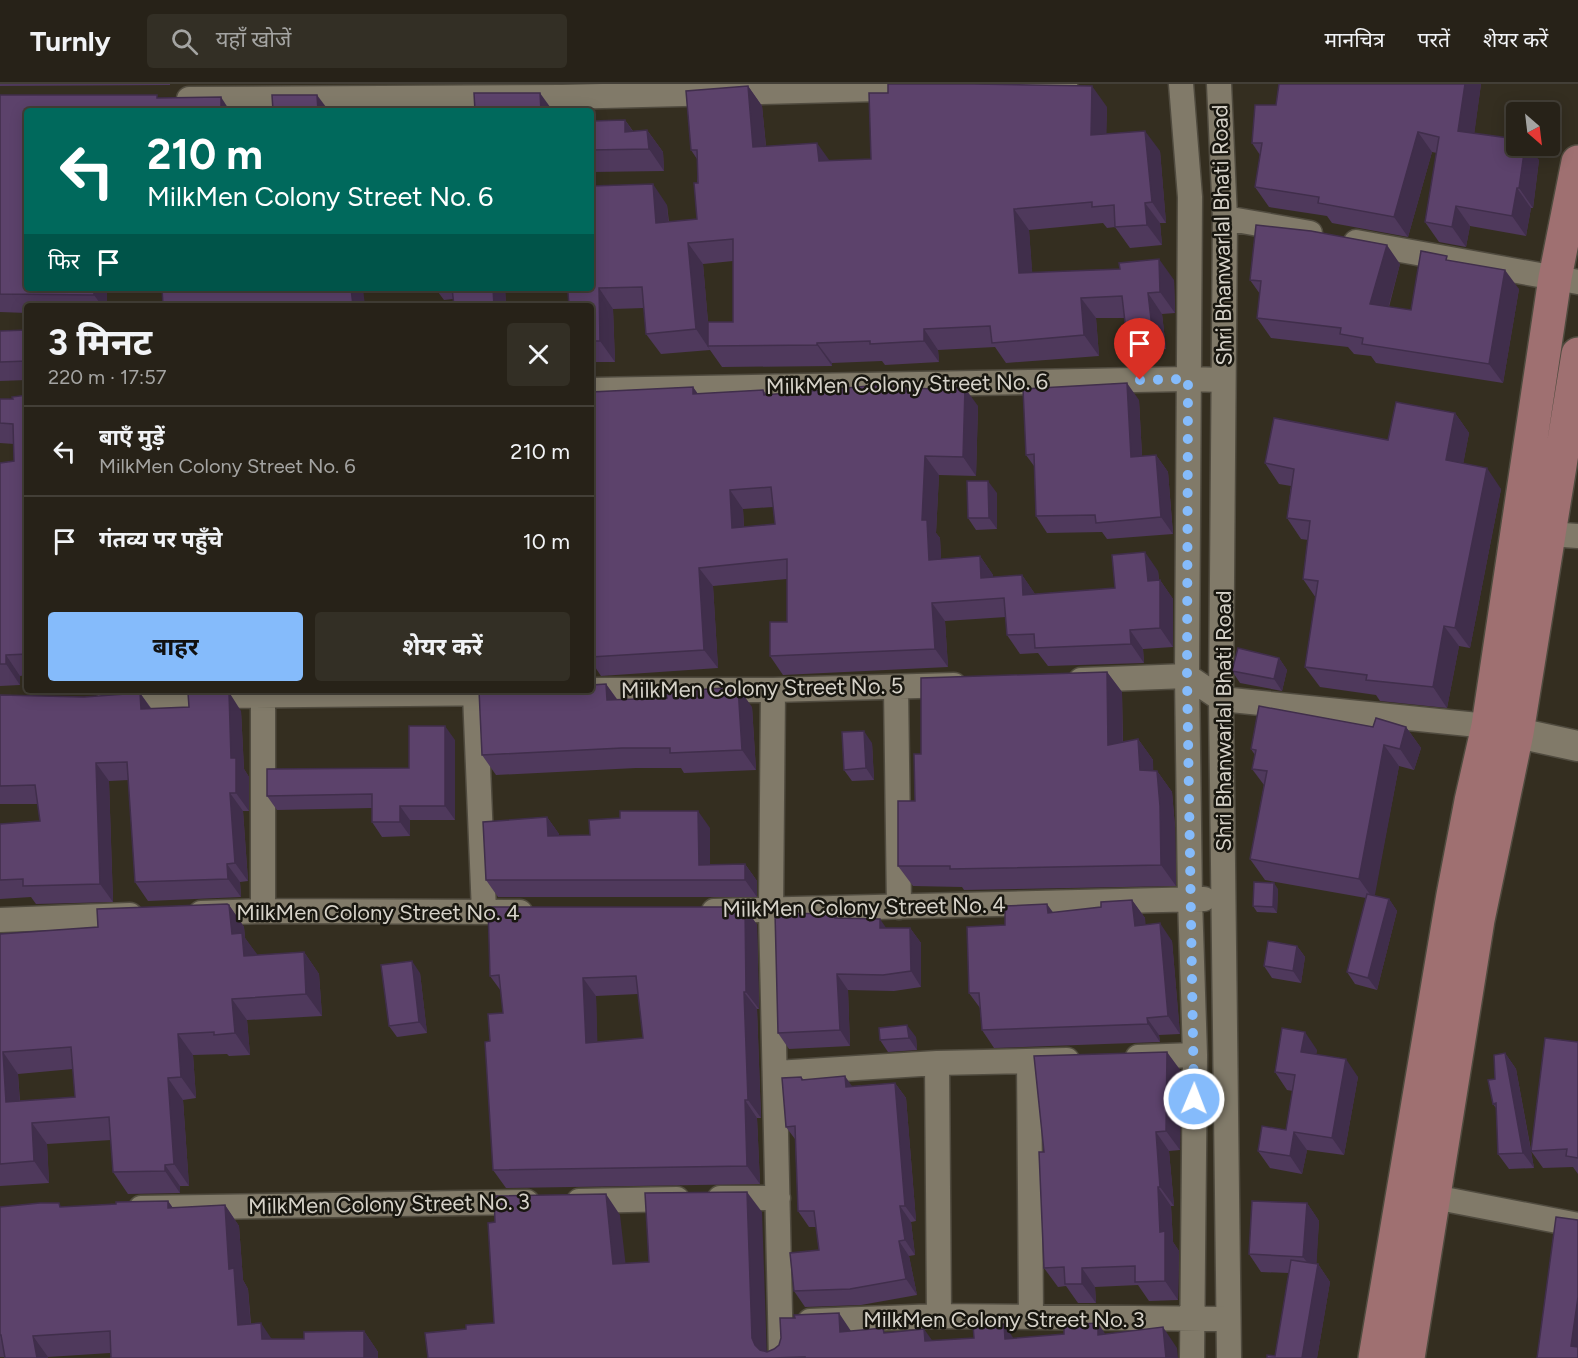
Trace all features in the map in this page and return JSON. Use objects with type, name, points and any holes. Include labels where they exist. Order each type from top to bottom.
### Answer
[{"type":"main road","points":[[1408,1358],[1478,920],[1502,730],[1567,280],[1578,162]]},
{"type":"main road","points":[[1375,1358],[1471,801],[1502,730],[1563,535],[1578,354]]},
{"type":"street","points":[[972,87],[1065,84]]},
{"type":"street","name":"Shri Bhanwarlal Bhati Road","points":[[1181,84],[1190,197],[1187,676],[1195,1055],[1192,1358]]},
{"type":"street","name":"Shri Bhanwarlal Bhati Road","points":[[1220,84],[1225,218],[1221,699],[1229,1358]]},
{"type":"street","points":[[167,99],[562,104],[761,88],[937,88]]},
{"type":"street","points":[[1225,218],[1567,280]]},
{"type":"street","name":"MilkMen Colony Street No. 6","points":[[594,390],[1223,380]]},
{"type":"street","points":[[1059,681],[1187,676],[1221,699],[1502,730],[1578,746]]},
{"type":"street","name":"MilkMen Colony Street No. 5","points":[[594,691],[896,688],[977,684]]},
{"type":"street","points":[[896,688],[899,907]]},
{"type":"street","points":[[773,690],[771,911],[781,1358]]},
{"type":"street","name":"MilkMen Colony Street No. 5","points":[[84,698],[505,693]]},
{"type":"street","points":[[475,694],[483,912]]},
{"type":"street","points":[[263,695],[263,911]]},
{"type":"street","name":"MilkMen Colony Street No. 4","points":[[687,911],[771,911],[1224,899]]},
{"type":"street","name":"MilkMen Colony Street No. 4","points":[[180,914],[263,911],[543,912]]},
{"type":"street","points":[[0,920],[156,914]]},
{"type":"street","points":[[1112,1058],[1195,1055]]},
{"type":"street","points":[[776,1073],[937,1063],[1088,1059]]},
{"type":"street","points":[[1029,1062],[1030,1317]]},
{"type":"street","points":[[937,1063],[939,1316]]},
{"type":"street","points":[[1434,1197],[1578,1225]]},
{"type":"street","name":"MilkMen Colony Street No. 3","points":[[120,1208],[778,1198]]},
{"type":"street","name":"MilkMen Colony Street No. 3","points":[[781,1322],[939,1316],[1227,1318]]},
{"type":"building","points":[[888,84],[1092,86],[1091,135],[1145,131],[1152,202],[1145,203],[1147,225],[1115,227],[1114,205],[1092,207],[1092,202],[1014,209],[1019,273],[1120,269],[1119,263],[1159,259],[1160,292],[1148,293],[1152,328],[1126,331],[1122,296],[1081,298],[1084,335],[992,343],[990,326],[924,329],[924,341],[708,346],[708,322],[733,322],[733,239],[688,243],[696,329],[646,334],[642,287],[599,288],[600,341],[594,341],[594,303],[569,303],[568,293],[569,291],[594,291],[594,186],[653,184],[656,223],[697,219],[694,183],[698,183],[697,150],[691,150],[686,91],[748,86],[753,147],[817,143],[819,161],[871,159],[869,93],[888,93]]},
{"type":"building","points":[[1279,84],[1465,84],[1458,131],[1506,138],[1506,156],[1524,156],[1512,216],[1456,206],[1452,227],[1425,222],[1439,137],[1418,132],[1394,217],[1318,203],[1319,197],[1255,187],[1262,143],[1252,143],[1255,105],[1276,105]]},
{"type":"building","points":[[474,93],[540,93],[541,108],[475,108]]},
{"type":"building","points":[[0,95],[221,97],[221,108],[24,108],[24,291],[94,291],[94,295],[0,294]]},
{"type":"building","points":[[272,95],[317,95],[318,108],[273,108]]},
{"type":"building","points":[[625,120],[625,132],[647,130],[649,149],[594,150],[594,121]]},
{"type":"building","points":[[1256,225],[1311,231],[1387,245],[1370,304],[1411,310],[1421,251],[1447,256],[1446,260],[1505,270],[1489,364],[1362,344],[1363,338],[1340,334],[1341,328],[1257,318],[1261,281],[1250,280]]},
{"type":"building","points":[[162,291],[351,291],[353,303],[163,303]]},
{"type":"building","points":[[452,291],[493,291],[494,303],[454,303]]},
{"type":"building","points":[[24,330],[24,361],[0,362],[0,331]]},
{"type":"building","points":[[1127,383],[1131,457],[1156,455],[1161,517],[1096,523],[1095,515],[1036,516],[1034,454],[1026,455],[1023,389]]},
{"type":"building","points":[[892,384],[892,387],[965,388],[963,457],[925,456],[922,520],[927,520],[929,560],[980,556],[981,578],[1022,575],[1023,595],[1115,588],[1112,555],[1145,552],[1148,581],[1160,580],[1160,628],[1130,630],[1131,644],[1035,648],[1034,634],[1007,635],[1004,598],[932,603],[935,649],[770,656],[770,622],[787,622],[787,559],[699,568],[704,650],[594,657],[594,392],[693,387],[693,394],[763,390],[764,395]],"holes":[[[771,487],[775,524],[732,528],[730,490]]]},
{"type":"building","points":[[24,395],[24,654],[6,655],[6,664],[0,664],[0,463],[14,461],[13,424],[0,423],[0,399],[13,399],[12,397]]},
{"type":"building","points":[[1396,402],[1455,413],[1446,460],[1487,468],[1455,628],[1444,626],[1433,687],[1366,680],[1367,675],[1305,667],[1318,581],[1303,579],[1310,521],[1287,518],[1294,469],[1265,463],[1274,418],[1388,440]]},
{"type":"building","points":[[967,481],[988,481],[989,518],[968,518]]},
{"type":"building","points":[[1238,648],[1279,658],[1274,679],[1232,671]]},
{"type":"building","points":[[1107,672],[1108,745],[1138,739],[1140,770],[1157,771],[1161,865],[950,869],[950,866],[898,866],[898,801],[915,801],[914,754],[921,754],[921,678]]},
{"type":"building","points":[[606,684],[607,700],[667,698],[666,692],[738,687],[742,750],[670,753],[670,748],[622,748],[482,755],[479,693],[594,693],[594,685]]},
{"type":"building","points":[[140,693],[141,709],[189,707],[188,693],[229,693],[231,758],[236,758],[236,793],[230,793],[235,863],[227,864],[228,879],[135,882],[127,762],[96,763],[100,884],[23,886],[23,879],[0,880],[0,824],[40,821],[35,785],[0,786],[0,695],[84,697]]},
{"type":"building","points":[[1259,706],[1373,727],[1376,718],[1406,727],[1400,749],[1384,745],[1359,879],[1250,859],[1267,771],[1252,769],[1256,750],[1251,749]]},
{"type":"building","points":[[409,726],[445,726],[445,806],[400,806],[400,822],[372,822],[372,794],[267,796],[267,769],[409,768]]},
{"type":"building","points":[[864,731],[866,768],[844,770],[842,732]]},
{"type":"building","points":[[620,811],[698,811],[699,865],[745,864],[745,880],[486,880],[483,822],[547,817],[548,836],[590,835],[589,820],[620,818]]},
{"type":"building","points":[[1254,882],[1274,883],[1273,907],[1253,906]]},
{"type":"building","points":[[1367,894],[1389,899],[1368,978],[1347,972]]},
{"type":"building","points":[[1132,900],[1135,926],[1160,923],[1168,1016],[1147,1018],[1148,1024],[982,1030],[979,993],[969,993],[967,927],[1005,925],[1005,906],[1047,904],[1048,913],[1101,907],[1101,902]]},
{"type":"building","points":[[227,904],[229,905],[232,934],[242,933],[244,956],[304,952],[306,994],[232,999],[235,1033],[178,1034],[181,1077],[168,1078],[174,1164],[165,1165],[165,1171],[113,1172],[109,1117],[32,1123],[34,1161],[0,1164],[0,934],[98,927],[97,909]],"holes":[[[71,1047],[75,1097],[6,1102],[3,1052]]]},
{"type":"building","points":[[488,907],[745,907],[747,1166],[493,1170],[485,1042],[490,1041],[488,1014],[503,1013],[499,975],[490,976]],"holes":[[[636,976],[643,1038],[586,1043],[583,978]]]},
{"type":"building","points":[[775,913],[835,914],[835,918],[880,919],[880,928],[910,928],[911,971],[883,975],[837,974],[840,1030],[778,1033]]},
{"type":"building","points":[[1268,941],[1297,946],[1293,971],[1264,966]]},
{"type":"building","points":[[412,961],[419,1022],[389,1026],[381,965]]},
{"type":"building","points":[[907,1025],[909,1038],[880,1040],[879,1028]]},
{"type":"building","points":[[1282,1028],[1305,1032],[1301,1052],[1346,1059],[1332,1138],[1294,1132],[1290,1156],[1258,1151],[1262,1126],[1286,1130],[1295,1075],[1275,1072]]},
{"type":"building","points":[[1545,1038],[1578,1042],[1578,1158],[1566,1156],[1567,1149],[1531,1151]]},
{"type":"building","points":[[1167,1052],[1166,1131],[1156,1132],[1160,1232],[1165,1231],[1165,1281],[1135,1282],[1135,1266],[1082,1268],[1082,1284],[1065,1284],[1064,1267],[1044,1268],[1039,1152],[1044,1152],[1034,1056]]},
{"type":"building","points":[[1505,1053],[1523,1153],[1498,1154],[1496,1103],[1493,1104],[1488,1080],[1495,1079],[1494,1055]]},
{"type":"building","points":[[845,1076],[846,1087],[895,1083],[905,1206],[900,1206],[905,1240],[899,1241],[906,1279],[850,1289],[794,1291],[790,1253],[819,1250],[814,1211],[798,1211],[795,1126],[786,1127],[782,1078],[801,1077],[802,1080]]},
{"type":"building","points":[[747,1192],[752,1338],[760,1350],[767,1352],[779,1345],[780,1318],[795,1318],[794,1315],[839,1313],[840,1332],[883,1328],[884,1333],[924,1329],[925,1341],[974,1338],[973,1325],[1004,1324],[1005,1339],[1064,1334],[1064,1325],[1098,1323],[1098,1335],[1163,1327],[1166,1358],[428,1358],[425,1333],[466,1329],[466,1325],[494,1323],[488,1223],[495,1222],[494,1196],[606,1194],[613,1264],[649,1262],[645,1193]]},
{"type":"building","points":[[168,1201],[168,1208],[225,1205],[229,1269],[234,1268],[238,1325],[261,1323],[262,1339],[304,1339],[304,1332],[364,1331],[364,1358],[111,1358],[110,1331],[33,1336],[37,1358],[5,1358],[0,1335],[0,1207],[40,1203],[59,1203],[60,1207],[116,1204],[116,1202]]},
{"type":"building","points":[[1252,1201],[1307,1203],[1303,1257],[1249,1254]]},
{"type":"building","points":[[1556,1217],[1578,1220],[1578,1297],[1571,1346],[1578,1347],[1578,1358],[1537,1358]]},
{"type":"building","points":[[1291,1260],[1318,1264],[1302,1358],[1267,1358],[1267,1355],[1275,1356]]},
{"type":"route","points":[[1140,380],[1188,379],[1187,676],[1194,1099]]}]
